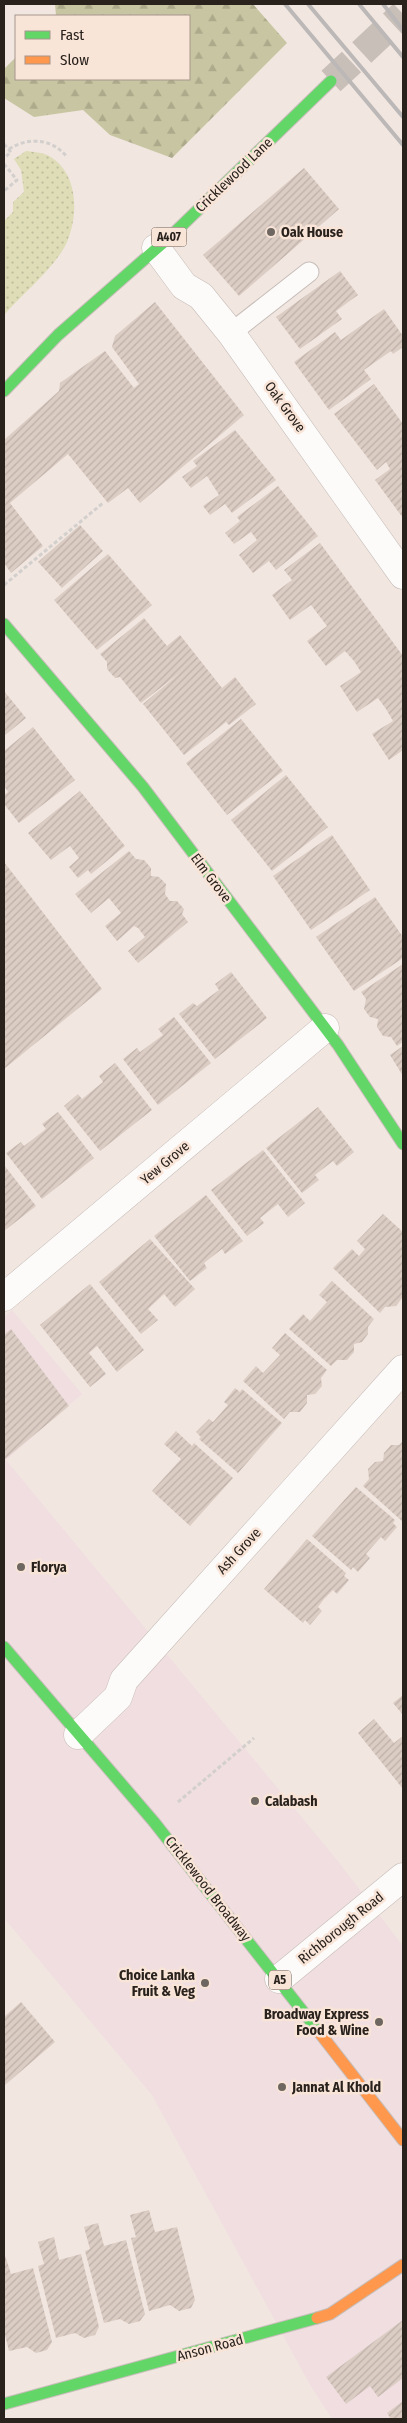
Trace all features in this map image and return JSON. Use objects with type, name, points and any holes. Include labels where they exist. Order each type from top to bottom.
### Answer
[{"type":"main road","name":"Cricklewood Lane","points":[[4,391],[58,335],[222,188],[331,81]]},
{"type":"main road","name":"Elm Grove","points":[[4,624],[143,788],[325,1028],[403,1144]]},
{"type":"main road","name":"Cricklewood Broadway","points":[[4,1646],[154,1822],[279,1979],[403,2140]]},
{"type":"main road","name":"Anson Road","points":[[4,2404],[310,2321],[330,2314],[403,2265]]},
{"type":"street","name":"Oak Grove","points":[[156,248],[184,286],[201,296],[231,333],[403,575]]},
{"type":"street","name":"Yew Grove","points":[[4,1297],[278,1069],[286,1058],[325,1028]]},
{"type":"street","name":"Ash Grove","points":[[78,1735],[118,1697],[124,1680],[403,1369]]},
{"type":"street","name":"Richborough Road","points":[[279,1979],[403,1877]]},
{"type":"lane","points":[[231,333],[310,272]]},
{"type":"path","points":[[8,150],[24,142],[41,141],[54,146],[67,157]]},
{"type":"path","points":[[4,144],[10,152],[4,158]]},
{"type":"path","points":[[4,164],[17,180],[4,191]]},
{"type":"path","points":[[4,585],[103,503]]},
{"type":"path","points":[[154,1822],[254,1738]]},
{"type":"shaded area","points":[[12,1310],[82,1394],[6,1460],[337,1860],[403,1946],[403,2419],[332,2419],[309,2383],[152,2095],[4,1918],[4,1317]]},
{"type":"green space","points":[[55,4],[253,4],[287,43],[172,158],[110,135],[83,110],[34,117],[4,98],[4,69],[15,58],[15,80],[190,80],[190,15],[56,15]]},
{"type":"green space","points":[[26,151],[49,156],[59,163],[66,172],[73,194],[73,219],[67,242],[55,261],[4,315],[4,221],[13,212],[13,202],[24,192],[21,170],[14,159]]},
{"type":"building","name":"Oak House","points":[[304,168],[339,209],[239,296],[203,255]]},
{"type":"building","points":[[340,271],[358,295],[336,311],[342,319],[300,349],[276,317]]},
{"type":"building","points":[[155,302],[244,415],[140,503],[128,488],[108,503],[68,454],[10,503],[43,546],[11,573],[4,563],[4,440],[59,391],[60,383],[105,351],[134,388],[139,384],[112,347],[115,336]]},
{"type":"building","points":[[384,309],[403,336],[403,347],[393,354],[391,351],[364,370],[371,379],[329,410],[294,362],[335,332],[341,340]]},
{"type":"building","points":[[374,384],[403,424],[403,518],[375,480],[390,469],[386,462],[377,470],[334,414]]},
{"type":"building","points":[[235,430],[276,480],[232,513],[225,504],[210,515],[203,506],[219,495],[207,476],[191,488],[182,477],[197,466],[193,461]]},
{"type":"building","points":[[278,486],[318,536],[276,570],[269,561],[253,573],[239,555],[257,540],[251,532],[234,544],[225,533],[240,521],[237,517]]},
{"type":"building","points":[[80,525],[103,551],[62,588],[38,562]]},
{"type":"building","points":[[320,543],[403,656],[403,750],[389,760],[372,734],[393,721],[386,709],[378,698],[357,712],[340,686],[361,672],[354,661],[345,651],[326,666],[307,641],[327,626],[311,605],[290,620],[272,595],[292,580],[284,570]]},
{"type":"building","points":[[108,554],[152,605],[97,650],[54,600]]},
{"type":"building","points":[[144,618],[167,646],[180,635],[222,688],[235,677],[256,704],[229,725],[226,722],[184,755],[143,704],[181,672],[141,703],[120,677],[115,678],[107,669],[107,662],[100,654]]},
{"type":"building","points":[[4,691],[26,718],[4,736]]},
{"type":"building","points":[[241,719],[283,771],[227,815],[186,763]]},
{"type":"building","points":[[33,727],[75,780],[19,823],[4,804],[4,795],[8,792],[4,786],[4,751]]},
{"type":"building","points":[[286,775],[328,827],[272,871],[231,820]]},
{"type":"building","points":[[80,791],[125,846],[91,874],[88,870],[78,878],[69,867],[79,858],[70,846],[51,860],[28,833]]},
{"type":"building","points":[[332,835],[370,890],[311,930],[273,876]]},
{"type":"building","points":[[129,851],[136,859],[144,860],[151,868],[151,876],[159,877],[166,884],[165,894],[170,901],[177,901],[184,909],[182,914],[188,922],[138,963],[128,951],[145,937],[138,928],[134,926],[117,941],[105,926],[121,913],[109,898],[91,913],[75,894]]},
{"type":"building","points":[[4,862],[102,989],[4,1069]]},
{"type":"building","points":[[375,897],[403,937],[403,958],[354,991],[316,937]]},
{"type":"building","points":[[403,964],[403,1042],[397,1046],[391,1037],[383,1036],[377,1027],[378,1019],[370,1017],[364,1009],[366,999],[361,992]]},
{"type":"building","points":[[231,972],[267,1018],[215,1059],[179,1014],[193,1003],[197,1006],[219,990],[215,984]]},
{"type":"building","points":[[174,1017],[211,1063],[158,1105],[123,1059],[137,1048],[140,1052],[163,1035],[158,1029]]},
{"type":"building","points":[[403,1046],[403,1076],[390,1055]]},
{"type":"building","points":[[115,1063],[152,1110],[100,1151],[64,1106],[78,1094],[82,1099],[103,1082],[99,1076]]},
{"type":"building","points":[[318,1107],[354,1152],[337,1166],[333,1161],[315,1175],[319,1180],[302,1193],[266,1148]]},
{"type":"building","points":[[58,1112],[94,1158],[42,1199],[6,1153],[21,1142],[24,1146],[46,1129],[42,1124]]},
{"type":"building","points":[[263,1150],[305,1203],[288,1217],[278,1204],[260,1218],[264,1223],[247,1236],[211,1190]]},
{"type":"building","points":[[4,1165],[36,1206],[4,1231]]},
{"type":"building","points":[[206,1195],[243,1241],[225,1254],[222,1249],[204,1263],[207,1268],[190,1281],[154,1236]]},
{"type":"building","points":[[383,1214],[403,1232],[403,1290],[402,1298],[396,1306],[385,1307],[380,1313],[333,1268],[352,1249],[359,1256],[365,1249],[357,1241]]},
{"type":"building","points":[[150,1239],[195,1289],[175,1307],[164,1294],[148,1309],[158,1320],[141,1334],[99,1282]]},
{"type":"building","points":[[332,1281],[374,1319],[368,1327],[368,1334],[362,1342],[354,1344],[354,1352],[347,1360],[337,1360],[331,1366],[289,1329],[303,1314],[310,1321],[327,1302],[319,1295]]},
{"type":"building","points":[[90,1284],[144,1350],[117,1372],[97,1346],[89,1353],[106,1374],[90,1387],[40,1325]]},
{"type":"building","points":[[11,1329],[69,1406],[4,1460],[4,1335]]},
{"type":"building","points":[[285,1333],[327,1370],[321,1378],[322,1386],[315,1394],[307,1395],[307,1403],[300,1412],[290,1412],[284,1419],[243,1381],[256,1366],[263,1373],[280,1355],[272,1348]]},
{"type":"building","points":[[235,1388],[240,1392],[242,1389],[282,1423],[238,1473],[199,1439],[201,1437],[196,1432],[209,1419],[213,1422],[228,1405],[224,1402]]},
{"type":"building","points":[[176,1431],[192,1446],[194,1443],[233,1478],[190,1526],[152,1491],[181,1459],[164,1444]]},
{"type":"building","points":[[403,1441],[403,1522],[363,1486],[369,1479],[368,1469],[375,1462],[383,1461],[384,1453],[391,1445],[399,1445]]},
{"type":"building","points":[[356,1487],[395,1520],[393,1523],[397,1527],[385,1541],[381,1537],[366,1554],[370,1558],[358,1572],[353,1567],[351,1570],[312,1536]]},
{"type":"building","points":[[307,1539],[346,1573],[344,1576],[349,1580],[337,1594],[333,1590],[324,1599],[318,1607],[322,1611],[310,1625],[305,1620],[303,1623],[264,1589]]},
{"type":"building","points":[[403,1695],[403,1715],[393,1703]]},
{"type":"building","points":[[374,1719],[394,1743],[403,1736],[403,1789],[358,1733]]},
{"type":"building","points":[[21,2002],[55,2042],[5,2085],[4,2017]]},
{"type":"building","points":[[149,2210],[155,2232],[177,2227],[195,2300],[191,2308],[179,2311],[170,2305],[149,2311],[131,2238],[136,2237],[130,2215]]},
{"type":"building","points":[[98,2223],[104,2246],[126,2240],[145,2314],[140,2321],[129,2324],[120,2319],[104,2323],[85,2251],[90,2249],[84,2227]]},
{"type":"building","points":[[54,2237],[59,2260],[81,2254],[99,2327],[95,2335],[84,2338],[75,2333],[56,2338],[38,2266],[44,2264],[38,2242]]},
{"type":"building","points":[[4,2252],[11,2274],[33,2268],[52,2342],[47,2350],[36,2353],[27,2347],[9,2351],[4,2331]]},
{"type":"building","points":[[403,2320],[403,2378],[378,2397],[370,2386],[346,2404],[326,2377]]},
{"type":"building","points":[[403,2401],[403,2419],[391,2419],[387,2413]]},
{"type":"tunnel","points":[[331,81],[403,14]]},
{"type":"railway","points":[[285,4],[403,145]]},
{"type":"railway","points":[[308,4],[403,117]]},
{"type":"railway","points":[[359,4],[403,57]]},
{"type":"railway","points":[[383,4],[403,30]]},
{"type":"traffic: fast","points":[[4,391],[58,335],[172,235],[331,81]]},
{"type":"traffic: fast","points":[[4,624],[143,787],[338,1045],[403,1144]]},
{"type":"traffic: fast","points":[[4,1647],[154,1822],[319,2032]]},
{"type":"traffic: fast","points":[[4,2404],[317,2318]]},
{"type":"traffic: slow","points":[[319,2032],[403,2140]]},
{"type":"traffic: slow","points":[[317,2318],[330,2314],[403,2265]]},
{"type":"place","name":"Oak House","points":[[271,232]]},
{"type":"place","name":"Florya","points":[[21,1567]]},
{"type":"place","name":"Calabash","points":[[255,1801]]},
{"type":"place","name":"Choice Lanka Fruit & Veg","points":[[205,1983]]},
{"type":"place","name":"Broadway Express Food & Wine","points":[[379,2022]]},
{"type":"place","name":"Jannat Al Khold","points":[[282,2087]]}]
